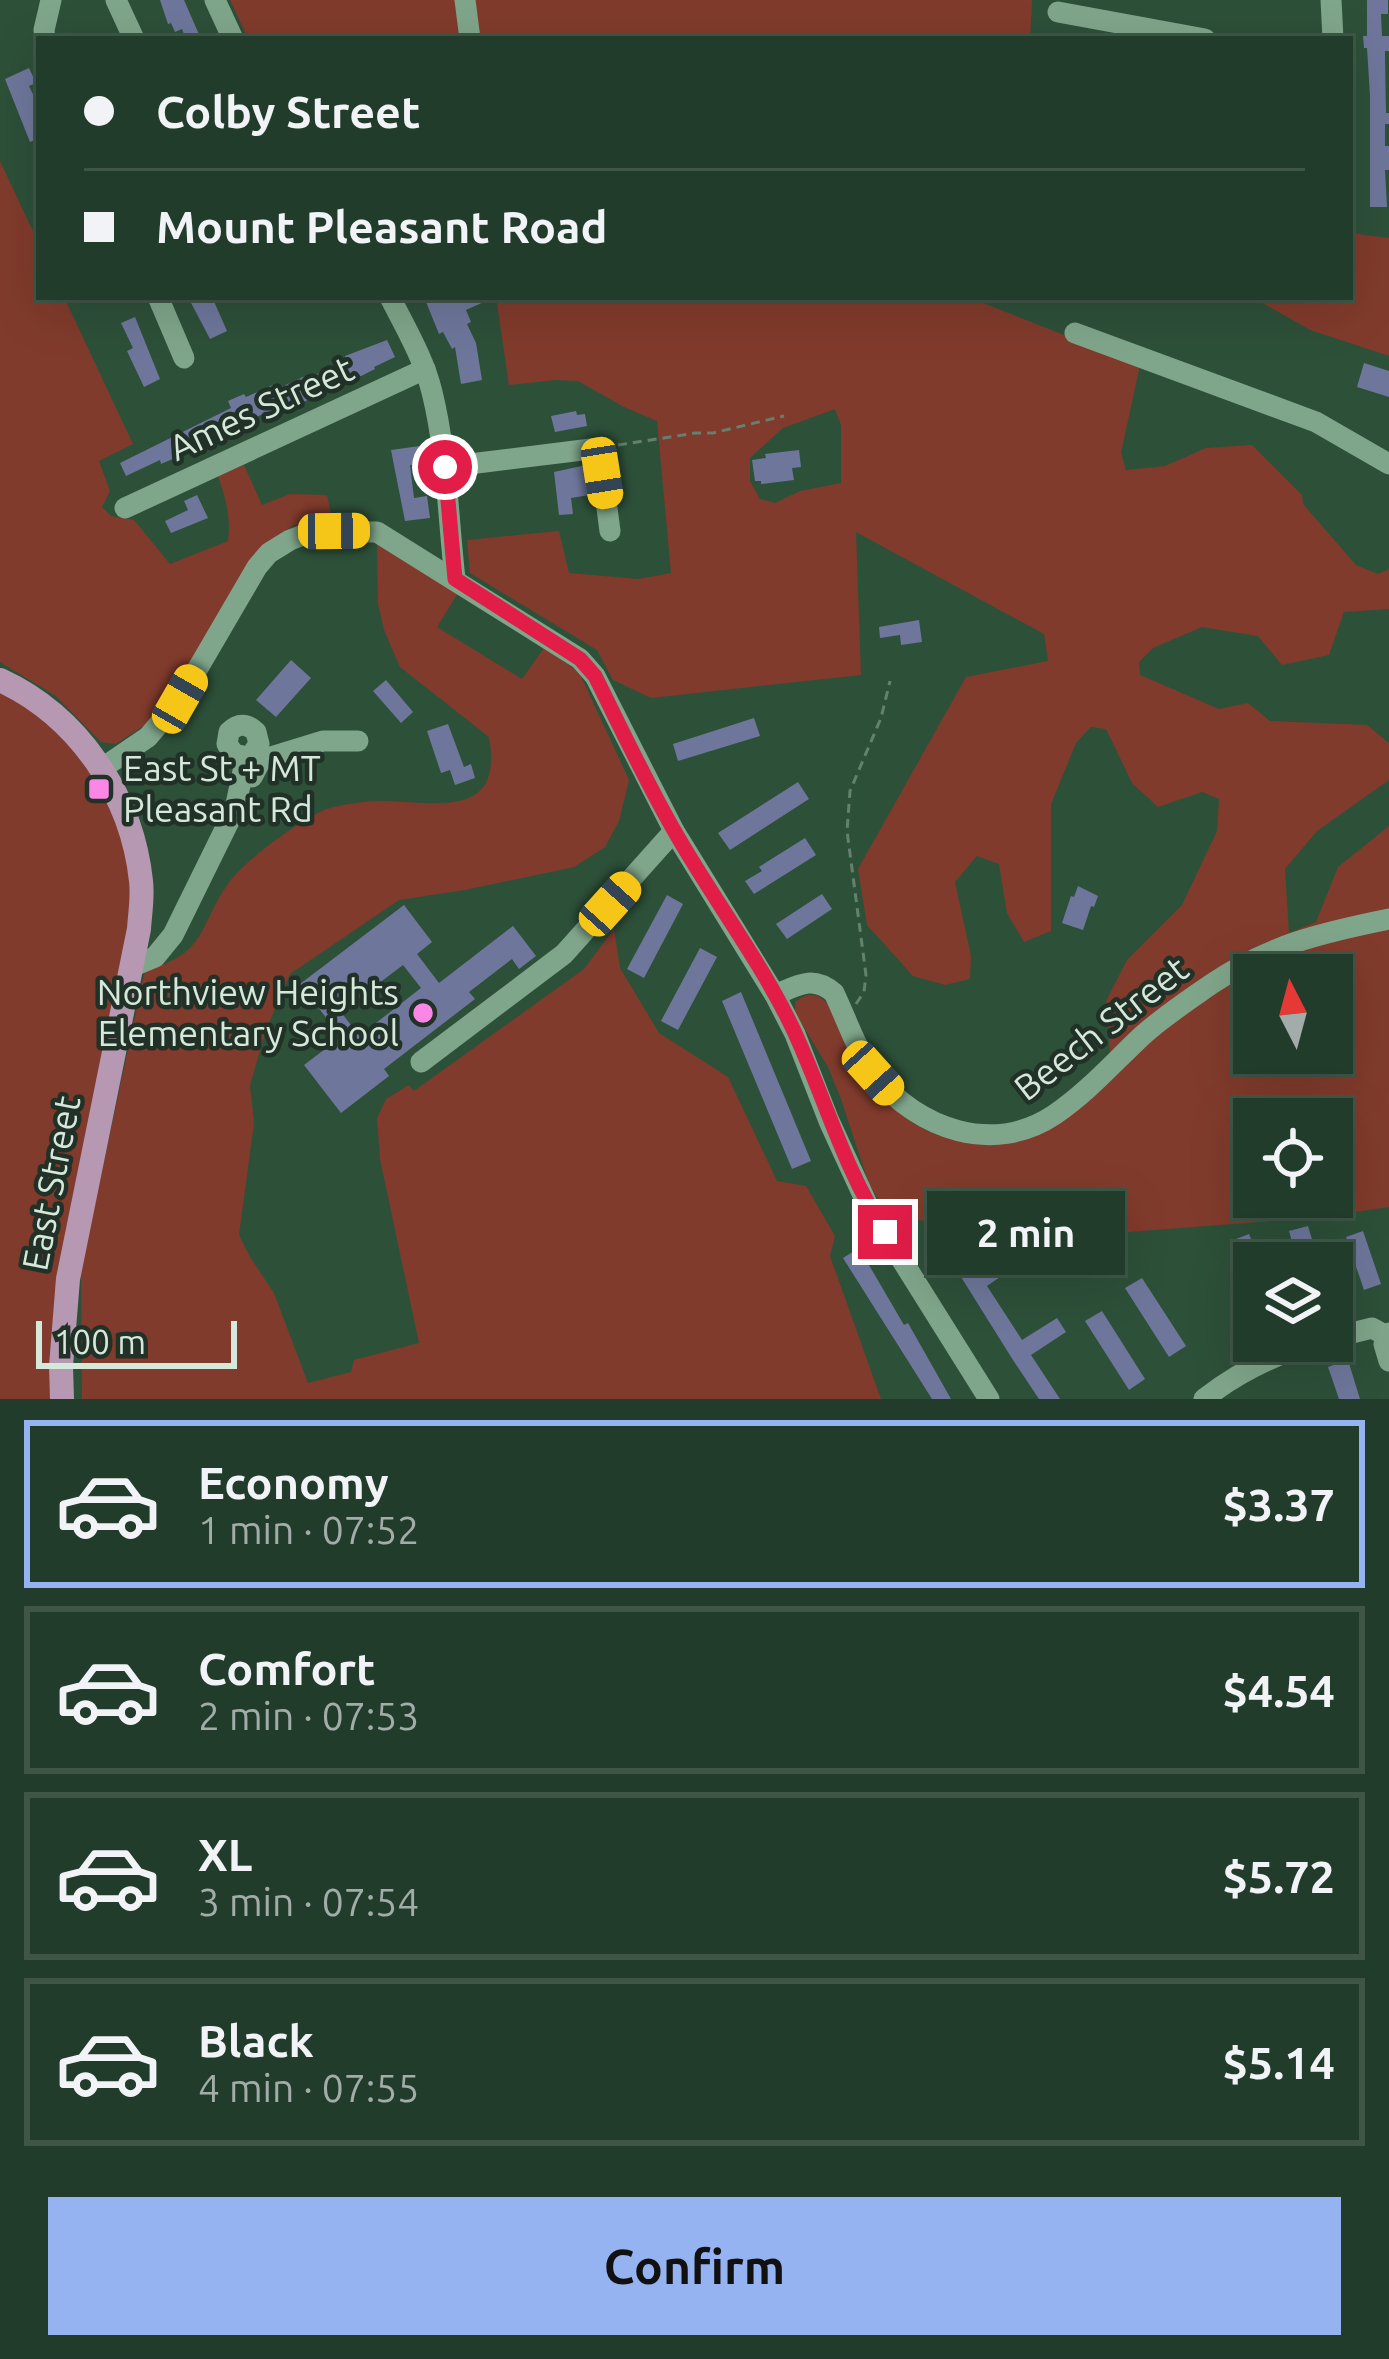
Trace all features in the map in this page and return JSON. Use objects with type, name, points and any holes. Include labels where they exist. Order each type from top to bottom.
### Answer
[{"type":"main road","name":"East Street","points":[[0,680],[29,693],[65,722],[101,769],[134,839],[142,885],[140,929],[68,1279],[62,1399]]},
{"type":"street","points":[[45,36],[51,0]]},
{"type":"street","points":[[116,0],[133,36]]},
{"type":"street","points":[[215,0],[232,36]]},
{"type":"street","points":[[465,0],[470,36]]},
{"type":"street","points":[[1331,0],[1333,36]]},
{"type":"street","points":[[1058,12],[1189,36]]},
{"type":"street","points":[[159,300],[184,358]]},
{"type":"street","points":[[391,300],[432,392],[445,467],[455,579]]},
{"type":"street","points":[[1075,333],[1316,422],[1389,464]]},
{"type":"street","name":"Ames Street","points":[[125,508],[425,369]]},
{"type":"street","points":[[445,467],[598,448],[610,531]]},
{"type":"street","points":[[101,769],[148,736],[180,699],[256,567],[269,553],[311,532],[377,532],[580,659],[595,676],[674,831],[775,994],[868,1206],[989,1399]]},
{"type":"street","points":[[131,967],[154,957],[173,935],[261,760],[323,741],[358,740]]},
{"type":"street","points":[[235,809],[246,757]]},
{"type":"street","points":[[422,1062],[564,954],[674,831]]},
{"type":"street","name":"Beech Street","points":[[775,994],[808,981],[823,984],[834,993],[873,1073],[890,1091],[932,1124],[987,1136],[1033,1127],[1054,1114],[1089,1088],[1147,1031],[1261,954],[1310,935],[1389,920]]},
{"type":"street","points":[[1353,1333],[1372,1328],[1388,1334],[1385,1352],[1389,1361]]},
{"type":"street","points":[[1204,1399],[1262,1362]]},
{"type":"path","points":[[598,448],[713,433],[784,416]]},
{"type":"path","points":[[846,1018],[864,992],[866,975],[847,831],[850,791],[890,681]]},
{"type":"shaded area","points":[[230,0],[1032,0],[1030,36],[247,36]]},
{"type":"shaded area","points":[[0,161],[36,238],[36,300],[65,300],[133,444],[99,461],[110,491],[102,507],[111,516],[134,520],[170,564],[228,541],[227,508],[218,476],[244,465],[262,505],[290,494],[327,495],[333,522],[294,525],[276,537],[163,707],[116,744],[101,742],[56,696],[0,662]]},
{"type":"shaded area","points":[[1353,233],[1389,238],[1389,356],[1310,330],[1257,300],[1353,300]]},
{"type":"shaded area","points":[[496,300],[976,300],[1140,365],[1121,453],[1126,470],[1165,466],[1206,448],[1252,445],[1302,495],[1303,504],[1356,565],[1378,574],[1389,569],[1389,609],[1344,612],[1329,655],[1282,665],[1258,636],[1202,627],[1153,648],[1139,662],[1140,675],[1219,709],[1248,703],[1270,721],[1367,725],[1389,743],[1389,780],[1317,831],[1285,869],[1289,933],[1316,922],[1338,867],[1389,826],[1389,1207],[1353,1212],[1353,1098],[1233,1098],[1233,1218],[1313,1218],[1102,1234],[890,1218],[869,1184],[828,1067],[795,1013],[795,1002],[810,995],[826,1002],[875,1090],[891,1107],[930,1132],[974,1141],[1045,1127],[1066,1109],[1110,1054],[1106,1001],[1127,960],[1182,905],[1217,831],[1219,799],[1202,792],[1158,807],[1132,783],[1106,729],[1091,727],[1076,743],[1051,804],[1051,931],[1024,942],[1007,913],[999,864],[977,856],[955,882],[971,956],[970,979],[945,985],[913,976],[867,925],[858,869],[966,677],[1048,661],[1044,634],[856,532],[861,675],[651,698],[613,680],[597,650],[470,573],[467,540],[559,531],[569,573],[638,579],[671,573],[657,421],[578,381],[509,385]],"holes":[[[835,409],[841,425],[841,483],[800,491],[775,503],[760,499],[750,481],[750,458],[783,428]]]},
{"type":"shaded area","points":[[377,542],[458,593],[437,627],[522,679],[544,648],[579,672],[629,780],[619,821],[605,847],[574,867],[399,900],[290,974],[250,1085],[254,1123],[239,1235],[274,1293],[308,1383],[351,1372],[354,1360],[419,1343],[380,1159],[377,1118],[386,1099],[409,1085],[414,1091],[584,969],[614,929],[620,968],[659,1033],[728,1077],[777,1181],[806,1186],[835,1236],[830,1256],[881,1399],[82,1399],[81,1269],[145,970],[191,947],[238,872],[275,840],[316,814],[369,802],[461,800],[476,794],[486,782],[491,764],[489,737],[400,667],[378,604]]},
{"type":"shaded area","points":[[0,680],[109,780],[142,885],[88,1170],[62,1399],[0,1399]]},
{"type":"building","points":[[160,0],[184,0],[200,36],[185,36],[182,29],[175,32]]},
{"type":"building","points":[[1367,0],[1388,0],[1388,14],[1381,14],[1382,36],[1389,36],[1389,51],[1385,51],[1387,207],[1370,207],[1370,96],[1363,36],[1367,36]]},
{"type":"building","points":[[29,68],[36,83],[29,86],[36,101],[36,139],[30,142],[5,79]]},
{"type":"building","points":[[190,300],[213,300],[227,331],[210,339]]},
{"type":"building","points":[[425,300],[488,300],[466,310],[482,380],[461,384],[455,347],[443,332],[439,334]]},
{"type":"building","points":[[135,317],[160,379],[144,387],[127,351],[133,348],[121,323]]},
{"type":"building","points":[[387,340],[395,357],[375,369],[126,476],[120,463],[231,408],[228,401],[306,379],[347,361],[345,356]]},
{"type":"building","points":[[1364,363],[1389,371],[1389,397],[1357,387]]},
{"type":"building","points":[[585,414],[587,426],[555,432],[551,416]]},
{"type":"building","points":[[420,446],[422,464],[410,465],[414,498],[427,496],[430,518],[405,521],[391,450]]},
{"type":"building","points":[[799,450],[801,467],[792,468],[794,480],[755,481],[752,460]]},
{"type":"building","points":[[586,465],[590,495],[571,498],[573,514],[559,515],[554,472]]},
{"type":"building","points":[[197,495],[208,518],[171,533],[165,521],[188,510],[184,501]]},
{"type":"building","points":[[919,620],[922,642],[901,645],[900,635],[880,638],[879,627]]},
{"type":"building","points":[[291,660],[311,678],[276,717],[256,700]]},
{"type":"building","points":[[386,680],[413,712],[401,723],[373,691]]},
{"type":"building","points":[[754,718],[760,736],[678,761],[673,744]]},
{"type":"building","points":[[448,724],[464,767],[471,764],[475,778],[455,785],[450,770],[441,773],[427,731]]},
{"type":"building","points":[[798,782],[809,799],[730,850],[718,833]]},
{"type":"building","points":[[805,838],[816,855],[754,894],[745,881]]},
{"type":"building","points":[[1078,886],[1098,896],[1083,930],[1062,923]]},
{"type":"building","points":[[822,894],[832,909],[787,939],[776,924]]},
{"type":"building","points":[[667,895],[683,904],[644,978],[627,969]]},
{"type":"building","name":"Northview Heights Elementary School","points":[[404,905],[432,942],[417,954],[439,983],[513,926],[536,956],[519,969],[512,959],[469,992],[475,999],[384,1069],[389,1076],[341,1113],[304,1065],[341,1037],[300,984]],"holes":[[[403,965],[421,988],[376,1023],[383,1032],[366,1045],[341,1012]]]},
{"type":"building","points":[[700,948],[717,957],[678,1030],[661,1021]]},
{"type":"building","points":[[741,992],[811,1161],[792,1169],[722,1001]]},
{"type":"building","points":[[1308,1226],[1313,1242],[1292,1242],[1289,1231]]},
{"type":"building","points":[[1363,1231],[1381,1284],[1364,1290],[1353,1242],[1346,1237]]},
{"type":"building","points":[[1249,1234],[1252,1242],[1233,1242],[1233,1246],[1231,1241]]},
{"type":"building","points":[[961,1245],[977,1270],[1012,1247],[1022,1262],[987,1286],[1022,1340],[1057,1318],[1066,1332],[1031,1355],[1060,1399],[1039,1399],[1013,1360],[946,1253]]},
{"type":"building","points":[[859,1248],[951,1399],[932,1399],[843,1258]]},
{"type":"building","points":[[1142,1278],[1186,1346],[1169,1357],[1125,1288]]},
{"type":"building","points":[[1102,1311],[1145,1379],[1129,1390],[1085,1321]]},
{"type":"building","points":[[1349,1362],[1360,1399],[1339,1399],[1328,1367]]},
{"type":"place","name":"East St + MT Pleasant Rd","points":[[99,789]]},
{"type":"place","name":"Northview Heights Elementary School","points":[[423,1013]]},
{"type":"route","points":[[445,467],[455,579],[580,659],[595,676],[674,831],[775,994],[868,1206],[885,1232]]}]
